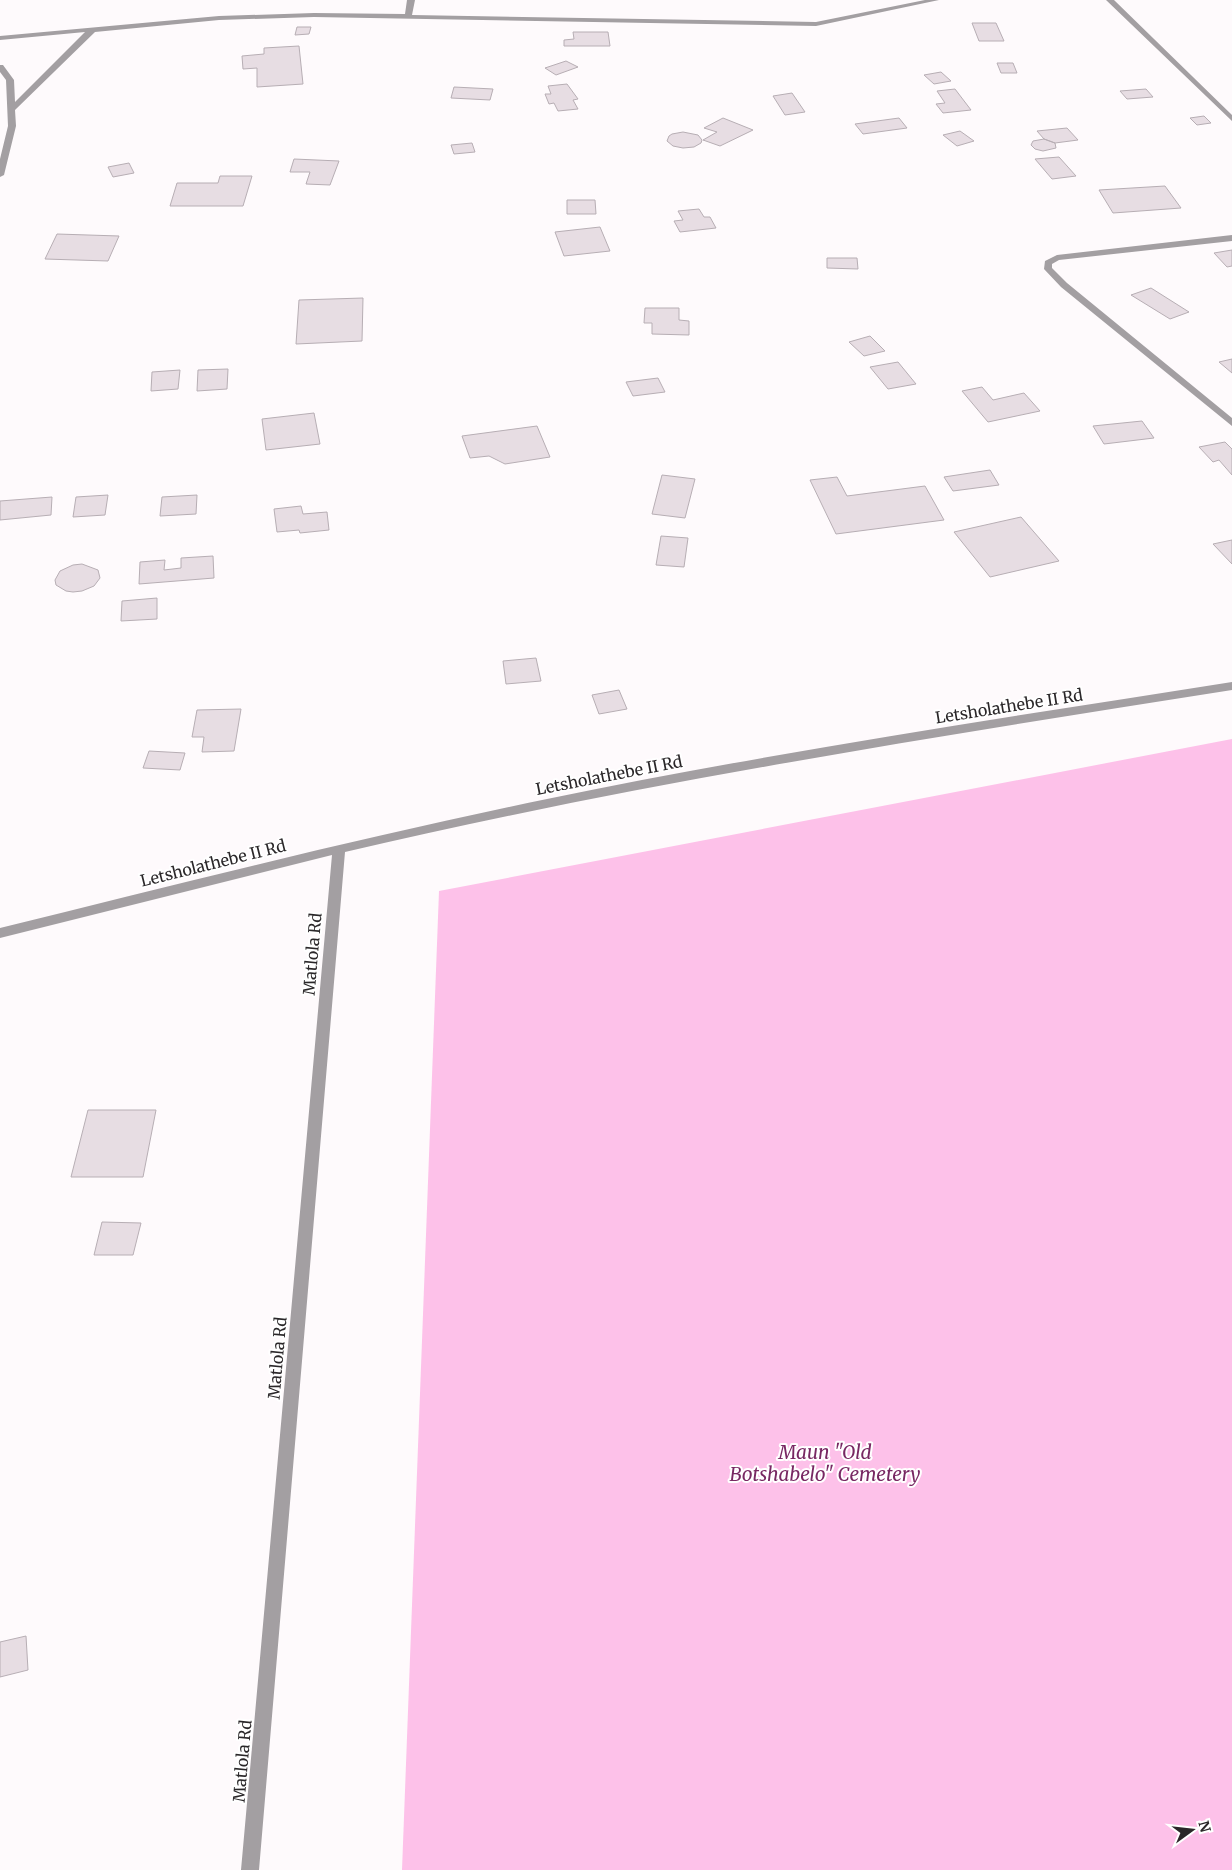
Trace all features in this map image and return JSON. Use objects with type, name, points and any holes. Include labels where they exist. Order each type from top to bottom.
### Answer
[{"type":"street","points":[[408,16],[411,0]]},
{"type":"street","points":[[0,38],[220,18],[314,15],[816,24],[935,0]]},
{"type":"street","points":[[1110,0],[1232,119]]},
{"type":"street","points":[[11,110],[92,30]]},
{"type":"street","points":[[0,67],[10,80],[12,126],[0,175]]},
{"type":"street","points":[[1232,238],[1057,258],[1048,263],[1048,269],[1232,423]]},
{"type":"street","name":"Letsholathebe II Rd","points":[[0,933],[339,849],[627,787],[1232,686]]},
{"type":"street","name":"Matlola Rd","points":[[250,1870],[339,849]]},
{"type":"green space","name":"Maun \"Old Botshabelo\" Cemetery","points":[[1232,739],[1232,1870],[402,1870],[439,891]]},
{"type":"building","points":[[972,23],[996,23],[1004,41],[979,41]]},
{"type":"building","points":[[297,27],[311,27],[309,34],[295,35]]},
{"type":"building","points":[[573,32],[608,32],[610,46],[564,46],[564,40],[574,39]]},
{"type":"building","points":[[299,46],[303,84],[257,87],[257,68],[243,69],[242,56],[264,54],[264,48]]},
{"type":"building","points":[[566,61],[578,67],[556,75],[545,68]]},
{"type":"building","points":[[997,63],[1013,63],[1017,73],[1001,73]]},
{"type":"building","points":[[941,72],[951,81],[934,84],[924,75]]},
{"type":"building","points":[[567,84],[578,99],[573,100],[578,109],[558,111],[554,103],[549,104],[545,94],[551,94],[548,86]]},
{"type":"building","points":[[454,87],[493,89],[490,100],[451,98]]},
{"type":"building","points":[[955,89],[971,110],[943,113],[936,104],[945,103],[937,91]]},
{"type":"building","points":[[1146,89],[1153,97],[1127,99],[1120,91]]},
{"type":"building","points":[[792,93],[805,112],[785,115],[773,96]]},
{"type":"building","points":[[1204,116],[1211,123],[1197,125],[1190,118]]},
{"type":"building","points":[[723,118],[753,130],[720,146],[703,140],[717,132],[704,128]]},
{"type":"building","points":[[899,118],[907,128],[863,134],[855,124]]},
{"type":"building","points":[[1067,128],[1078,140],[1055,143],[1044,139],[1037,131]]},
{"type":"building","points":[[960,131],[974,141],[957,146],[943,135]]},
{"type":"building","points":[[683,132],[698,135],[702,140],[701,143],[694,147],[683,148],[673,146],[667,141],[672,134]]},
{"type":"building","points":[[1044,139],[1055,143],[1056,148],[1043,151],[1035,149],[1031,145],[1033,141]]},
{"type":"building","points":[[472,143],[475,152],[454,154],[451,145]]},
{"type":"building","points":[[1059,157],[1076,176],[1052,179],[1035,159]]},
{"type":"building","points":[[294,159],[339,161],[330,185],[306,184],[310,172],[290,172]]},
{"type":"building","points":[[129,163],[134,173],[113,177],[108,167]]},
{"type":"building","points":[[220,176],[252,176],[243,206],[170,206],[177,183],[218,183]]},
{"type":"building","points":[[1165,186],[1181,208],[1113,213],[1099,190]]},
{"type":"building","points":[[567,200],[595,200],[596,214],[567,214]]},
{"type":"building","points":[[699,209],[704,217],[710,217],[716,228],[680,232],[674,221],[683,220],[678,211]]},
{"type":"building","points":[[600,227],[610,251],[564,256],[555,232]]},
{"type":"building","points":[[57,234],[119,236],[108,261],[45,259]]},
{"type":"building","points":[[1232,250],[1232,266],[1227,267],[1214,253]]},
{"type":"building","points":[[827,258],[857,258],[858,269],[827,268]]},
{"type":"building","points":[[1151,288],[1189,312],[1170,319],[1131,295]]},
{"type":"building","points":[[363,298],[362,341],[296,344],[299,300]]},
{"type":"building","points":[[645,308],[679,308],[679,320],[689,321],[689,335],[652,334],[652,323],[644,323]]},
{"type":"building","points":[[870,336],[885,351],[864,356],[849,342]]},
{"type":"building","points":[[1232,359],[1232,373],[1219,362]]},
{"type":"building","points":[[898,362],[916,384],[888,389],[870,367]]},
{"type":"building","points":[[228,369],[227,389],[197,391],[198,370]]},
{"type":"building","points":[[180,370],[178,389],[151,391],[152,372]]},
{"type":"building","points":[[658,378],[665,392],[633,396],[626,382]]},
{"type":"building","points":[[982,387],[993,400],[1024,393],[1040,411],[988,422],[962,391]]},
{"type":"building","points":[[314,413],[320,444],[266,450],[262,419]]},
{"type":"building","points":[[1142,421],[1154,438],[1104,444],[1093,426]]},
{"type":"building","points":[[537,426],[550,457],[505,464],[489,456],[470,458],[462,436]]},
{"type":"building","points":[[1225,442],[1232,449],[1232,475],[1219,460],[1213,462],[1199,447]]},
{"type":"building","points":[[990,470],[999,485],[953,491],[944,477]]},
{"type":"building","points":[[662,475],[695,479],[685,518],[652,514]]},
{"type":"building","points":[[837,477],[847,496],[925,486],[944,520],[836,534],[810,480]]},
{"type":"building","points":[[108,495],[105,515],[73,517],[76,497]]},
{"type":"building","points":[[197,495],[196,514],[160,516],[162,497]]},
{"type":"building","points":[[52,497],[51,515],[0,520],[0,501]]},
{"type":"building","points":[[301,506],[303,514],[327,512],[329,530],[300,533],[299,530],[277,532],[274,509]]},
{"type":"building","points":[[1021,517],[1059,561],[990,577],[954,532]]},
{"type":"building","points":[[661,536],[688,538],[684,567],[656,565]]},
{"type":"building","points":[[1232,540],[1232,564],[1213,544]]},
{"type":"building","points":[[213,556],[214,578],[139,584],[140,562],[165,560],[164,570],[181,568],[181,558]]},
{"type":"building","points":[[82,564],[98,570],[100,578],[94,586],[82,591],[73,592],[66,591],[56,585],[55,580],[60,571],[73,565]]},
{"type":"building","points":[[157,598],[157,619],[121,621],[122,601]]},
{"type":"building","points":[[536,658],[541,681],[506,684],[503,661]]},
{"type":"building","points":[[619,690],[627,709],[599,714],[592,695]]},
{"type":"building","points":[[241,709],[234,751],[202,752],[204,737],[192,737],[197,710]]},
{"type":"building","points":[[149,751],[185,753],[180,770],[143,768]]},
{"type":"building","points":[[88,1110],[156,1110],[143,1177],[71,1177]]},
{"type":"building","points":[[102,1222],[141,1223],[133,1255],[94,1255]]},
{"type":"building","points":[[26,1636],[28,1670],[0,1677],[0,1642]]}]
